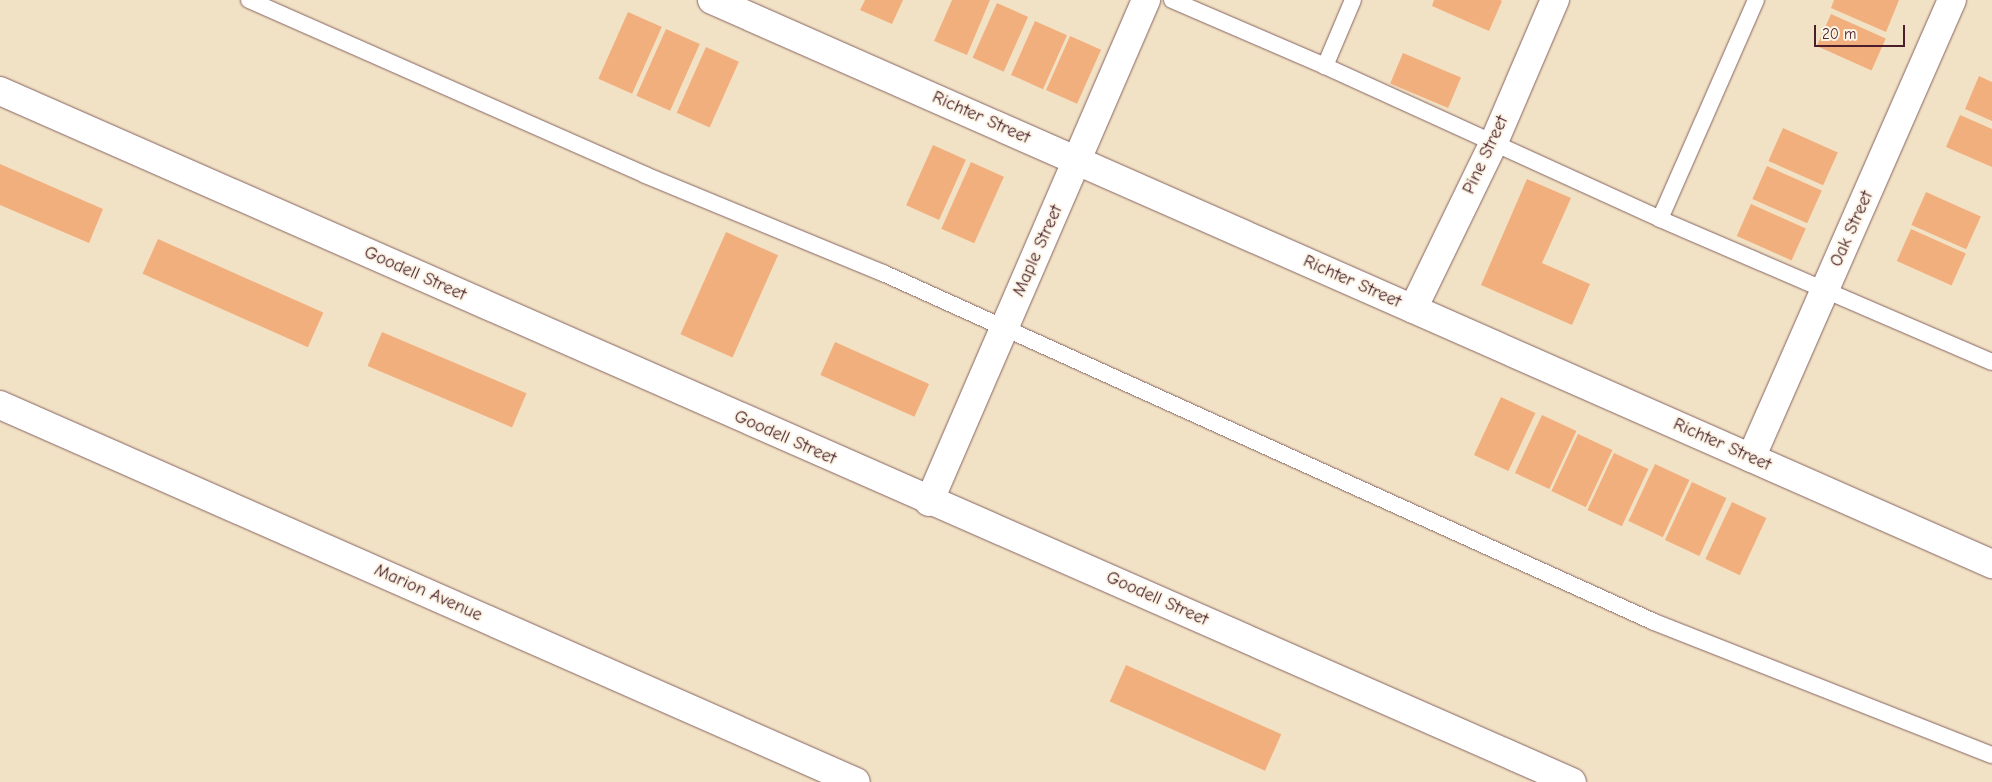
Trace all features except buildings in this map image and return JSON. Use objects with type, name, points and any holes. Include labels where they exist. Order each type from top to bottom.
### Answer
[{"type":"street","name":"Richter Street","points":[[712,0],[740,6],[1078,160],[1992,564]]},
{"type":"street","name":"Maple Street","points":[[929,502],[1146,0]]},
{"type":"street","name":"Pine Street","points":[[1413,309],[1494,142],[1555,0]]},
{"type":"street","name":"Oak Street","points":[[1751,458],[1952,0]]},
{"type":"street","name":"Goodell Street","points":[[0,91],[929,502],[1572,782]]},
{"type":"street","name":"Marion Avenue","points":[[0,405],[856,782]]},
{"type":"lane","points":[[250,0],[1004,329],[1654,622],[1992,755]]},
{"type":"lane","points":[[1172,0],[1494,142],[1660,219],[1992,362]]},
{"type":"lane","points":[[1324,66],[1353,0]]},
{"type":"lane","points":[[1660,219],[1756,0]]}]
